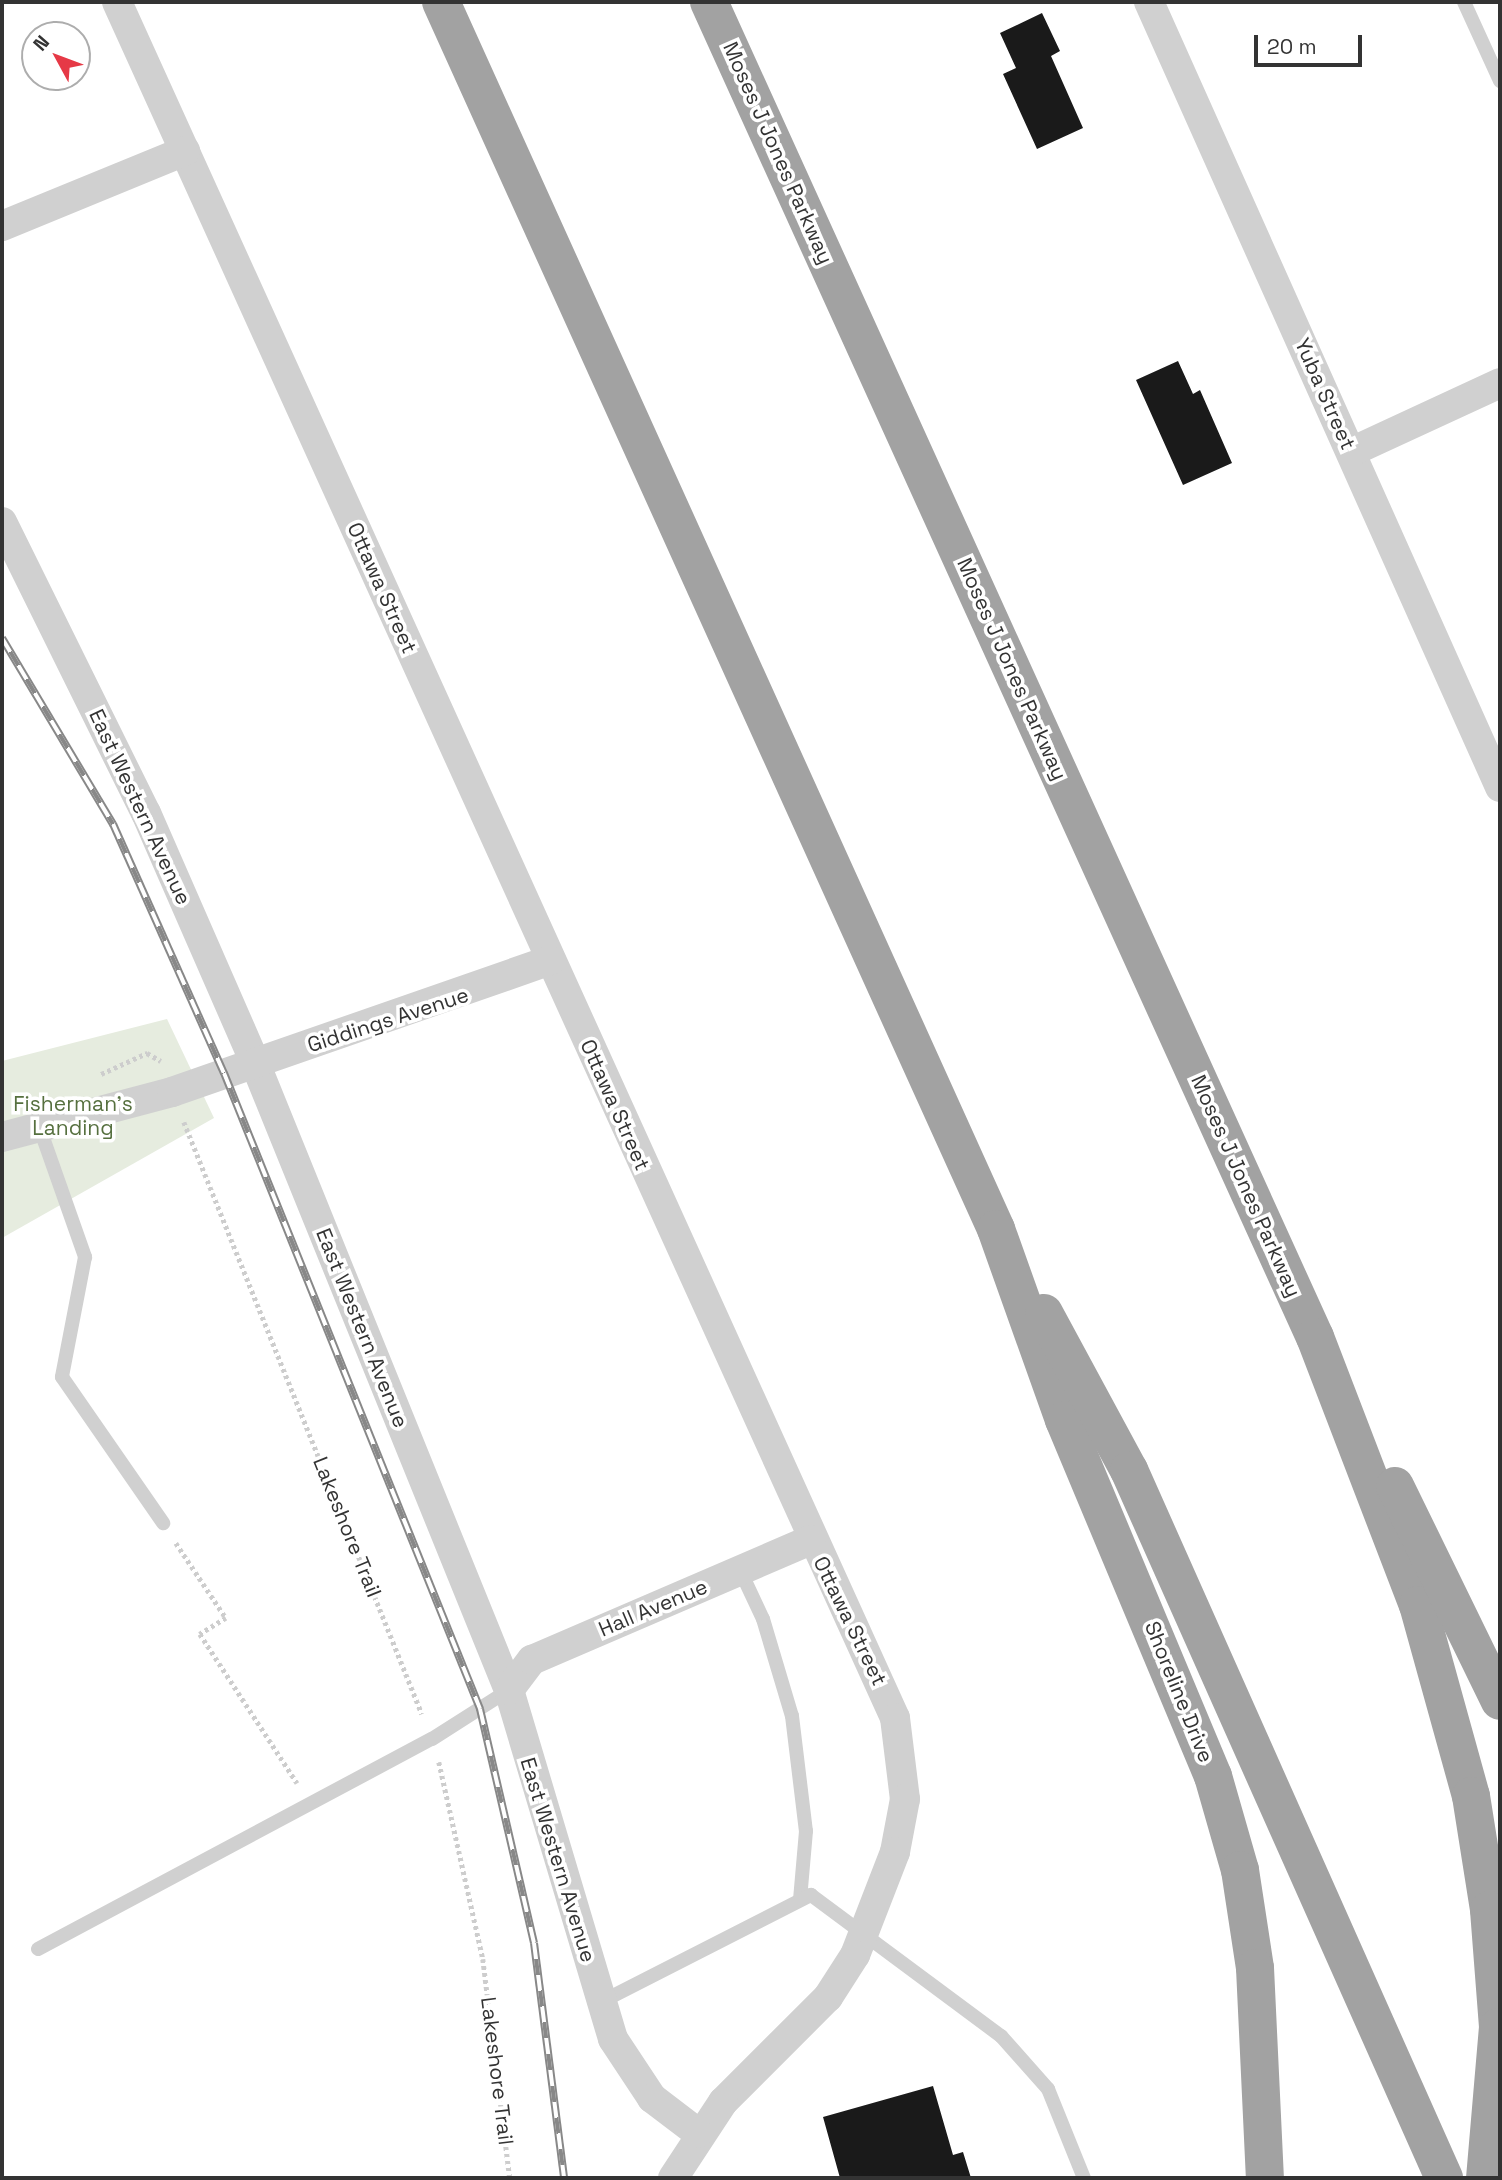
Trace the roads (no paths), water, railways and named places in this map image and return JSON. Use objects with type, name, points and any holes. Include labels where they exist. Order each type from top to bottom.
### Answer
[{"type":"highway","points":[[441,2],[996,1229],[1129,1470],[1444,2178]]},
{"type":"highway","name":"Moses J Jones Parkway","points":[[709,2],[1315,1337]]},
{"type":"highway","name":"Shoreline Drive","points":[[996,1229],[1064,1420],[1208,1763],[1240,1870],[1261,2037],[1265,2178]]},
{"type":"highway","points":[[1315,1337],[1428,1547],[1500,1701]]},
{"type":"highway","points":[[1315,1337],[1418,1605],[1471,1796],[1498,2027],[1485,2178]]},
{"type":"street","name":"Ottawa Street","points":[[117,2],[810,1540],[883,1685],[902,1757],[905,1800],[895,1852],[865,1932],[828,1997],[698,2133],[673,2178]]},
{"type":"street","name":"Yuba Street","points":[[1149,2],[1500,787]]},
{"type":"street","points":[[2,226],[185,151]]},
{"type":"street","points":[[1351,452],[1500,383]]},
{"type":"street","name":"East Western Avenue","points":[[2,522],[146,813],[255,1063],[509,1690],[613,2039],[652,2098],[698,2133]]},
{"type":"street","name":"Giddings Avenue","points":[[2,1137],[172,1092],[482,989],[550,960]]},
{"type":"street","name":"Hall Avenue","points":[[509,1690],[532,1660],[810,1540]]},
{"type":"lane","points":[[1464,2],[1500,81]]},
{"type":"lane","points":[[40,1129],[85,1257],[62,1377],[163,1523]]},
{"type":"lane","points":[[740,1570],[763,1619],[792,1716],[806,1831],[800,1900]]},
{"type":"lane","points":[[38,1949],[432,1739],[509,1690]]},
{"type":"lane","points":[[601,2002],[811,1895],[865,1932],[1002,2036],[1048,2089],[1084,2178]]},
{"type":"railway","points":[[2,638],[113,824],[224,1073],[480,1709],[534,1943],[564,2178]]},
{"type":"park label","name":"Fisherman's Landing","points":[[73,1116]]}]
